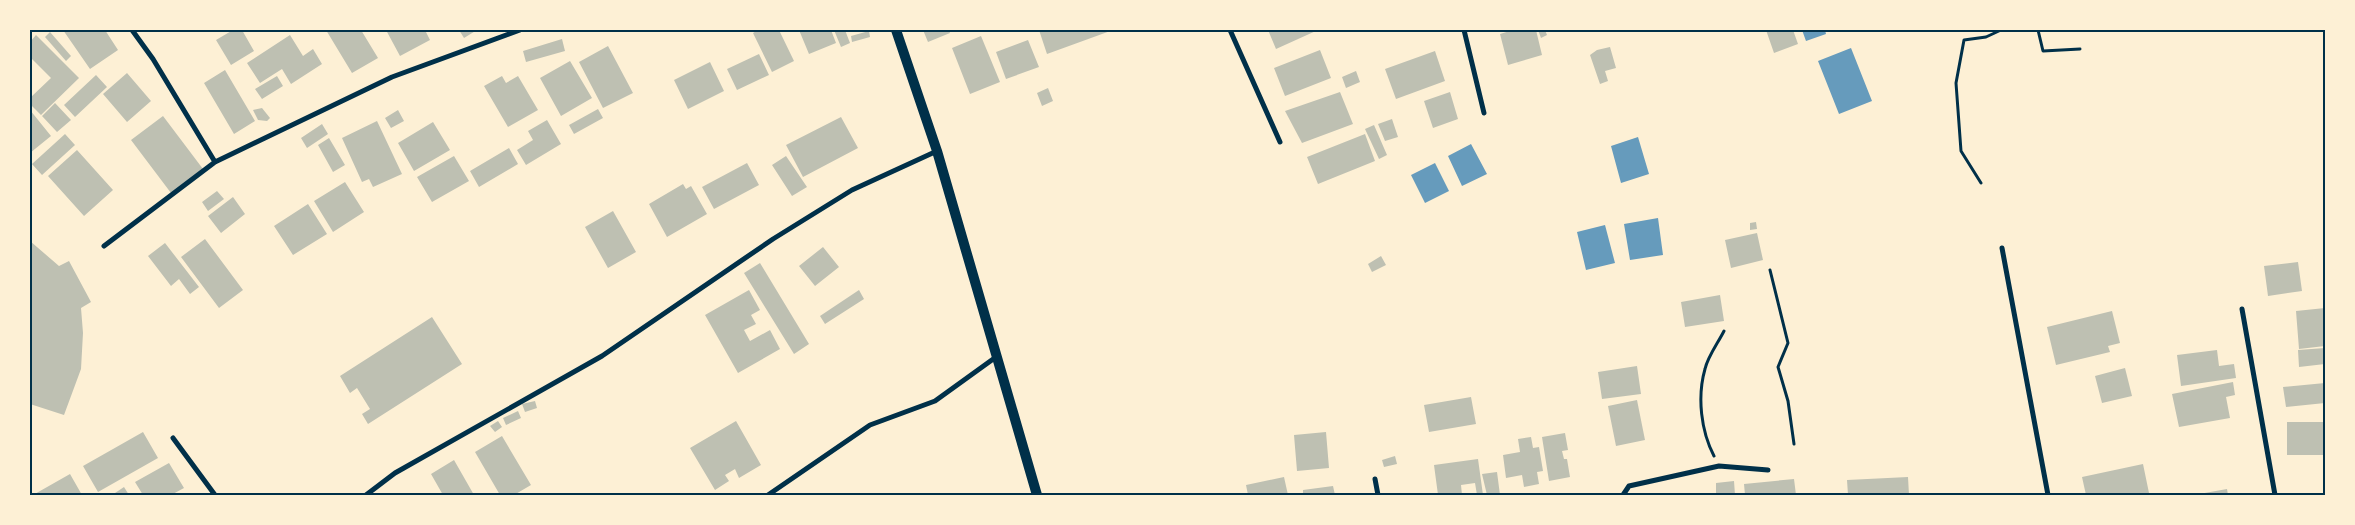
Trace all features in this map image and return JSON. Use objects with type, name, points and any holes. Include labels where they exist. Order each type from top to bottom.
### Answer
[{"type":"main road","points":[[896,30],[937,151],[1037,495]]},
{"type":"street","points":[[132,30],[153,59],[215,162]]},
{"type":"street","points":[[104,246],[215,162],[392,77],[520,30]]},
{"type":"street","points":[[1230,30],[1280,142]]},
{"type":"street","points":[[1464,30],[1484,113]]},
{"type":"street","points":[[366,495],[395,473],[602,356],[773,239],[852,190],[937,151]]},
{"type":"street","points":[[2002,248],[2048,495]]},
{"type":"street","points":[[2242,309],[2275,495]]},
{"type":"street","points":[[768,495],[870,425],[935,401],[997,357]]},
{"type":"street","points":[[173,438],[215,495]]},
{"type":"street","points":[[1623,495],[1629,486],[1719,466],[1768,470]]},
{"type":"street","points":[[1375,479],[1378,495]]},
{"type":"path","points":[[1981,182],[1961,151],[1956,83],[1964,40],[1986,37],[2001,30]]},
{"type":"path","points":[[2038,30],[2043,51],[2080,49]]},
{"type":"path","points":[[1770,270],[1788,343],[1778,367],[1788,401],[1794,444]]},
{"type":"path","points":[[1719,466],[1706,440],[1700,401],[1705,368],[1724,331]]},
{"type":"water","points":[[1802,30],[1825,30],[1826,34],[1806,41]]},
{"type":"water","points":[[1851,48],[1872,101],[1839,114],[1818,61]]},
{"type":"water","points":[[1638,137],[1649,174],[1621,183],[1611,146]]},
{"type":"water","points":[[1471,144],[1487,174],[1462,186],[1448,156]]},
{"type":"water","points":[[1435,163],[1449,191],[1425,203],[1411,175]]},
{"type":"water","points":[[1658,218],[1663,255],[1630,260],[1624,224]]},
{"type":"water","points":[[1605,225],[1615,263],[1586,270],[1577,232]]},
{"type":"building","points":[[63,30],[105,30],[118,50],[90,69]]},
{"type":"building","points":[[233,30],[242,30],[254,51],[231,65],[216,40]]},
{"type":"building","points":[[326,30],[361,30],[378,58],[352,73]]},
{"type":"building","points":[[386,30],[425,30],[430,40],[400,56]]},
{"type":"building","points":[[459,30],[477,30],[464,38]]},
{"type":"building","points":[[758,30],[779,30],[794,61],[772,72],[753,33]]},
{"type":"building","points":[[799,30],[831,30],[836,43],[809,54]]},
{"type":"building","points":[[834,30],[845,30],[850,43],[841,47]]},
{"type":"building","points":[[923,30],[949,30],[950,33],[928,42]]},
{"type":"building","points":[[1039,30],[1113,30],[1047,54]]},
{"type":"building","points":[[1268,30],[1318,30],[1276,49]]},
{"type":"building","points":[[1513,30],[1536,30],[1542,55],[1508,65],[1500,34]]},
{"type":"building","points":[[1538,30],[1545,30],[1547,35],[1541,38]]},
{"type":"building","points":[[1766,30],[1793,30],[1798,44],[1774,53]]},
{"type":"building","points":[[869,31],[870,37],[852,42],[851,36]]},
{"type":"building","points":[[50,32],[71,56],[66,61],[45,37]]},
{"type":"building","points":[[36,35],[79,78],[41,115],[30,104],[30,98],[51,78],[30,57],[30,42]]},
{"type":"building","points":[[290,35],[303,56],[313,49],[322,64],[291,84],[282,69],[260,83],[247,63]]},
{"type":"building","points":[[981,36],[1000,82],[970,94],[952,48]]},
{"type":"building","points":[[562,39],[565,51],[526,62],[523,51]]},
{"type":"building","points":[[1028,40],[1039,67],[1006,79],[996,52]]},
{"type":"building","points":[[608,46],[633,93],[603,108],[579,62]]},
{"type":"building","points":[[1610,47],[1616,68],[1605,71],[1608,81],[1600,84],[1590,55],[1597,50]]},
{"type":"building","points":[[1320,50],[1331,78],[1285,96],[1274,68]]},
{"type":"building","points":[[1435,51],[1445,81],[1396,99],[1385,69]]},
{"type":"building","points":[[759,54],[769,75],[737,90],[727,69]]},
{"type":"building","points":[[570,61],[592,98],[561,116],[540,78]]},
{"type":"building","points":[[710,62],[724,91],[688,109],[674,80]]},
{"type":"building","points":[[225,70],[255,121],[234,134],[204,83]]},
{"type":"building","points":[[1356,71],[1360,82],[1346,88],[1342,77]]},
{"type":"building","points":[[127,73],[151,101],[127,122],[103,94]]},
{"type":"building","points":[[96,75],[107,87],[75,117],[64,105]]},
{"type":"building","points":[[277,76],[283,86],[262,99],[255,89]]},
{"type":"building","points":[[502,76],[506,83],[518,76],[538,110],[508,127],[484,86]]},
{"type":"building","points":[[1048,88],[1053,101],[1042,106],[1037,93]]},
{"type":"building","points":[[1340,92],[1353,124],[1302,143],[1285,111]]},
{"type":"building","points":[[1450,92],[1458,119],[1433,128],[1424,101]]},
{"type":"building","points":[[55,103],[71,120],[57,132],[42,116]]},
{"type":"building","points":[[262,108],[270,118],[267,121],[258,120],[253,110]]},
{"type":"building","points":[[598,109],[603,118],[574,134],[569,125]]},
{"type":"building","points":[[30,110],[51,136],[30,153]]},
{"type":"building","points":[[398,110],[404,121],[391,128],[385,118]]},
{"type":"building","points":[[163,116],[203,169],[171,193],[131,140]]},
{"type":"building","points":[[841,117],[858,148],[803,177],[786,145]]},
{"type":"building","points":[[1392,119],[1398,137],[1385,141],[1378,124]]},
{"type":"building","points":[[547,120],[561,144],[526,165],[517,150],[533,140],[528,131]]},
{"type":"building","points":[[377,121],[402,174],[373,187],[369,179],[362,182],[342,138]]},
{"type":"building","points":[[433,122],[450,150],[414,171],[398,143]]},
{"type":"building","points":[[322,124],[328,134],[307,148],[301,138]]},
{"type":"building","points":[[1374,125],[1387,155],[1379,159],[1365,129]]},
{"type":"building","points":[[65,134],[75,145],[42,175],[32,164]]},
{"type":"building","points":[[1365,134],[1375,161],[1318,184],[1307,157]]},
{"type":"building","points":[[329,138],[345,165],[333,172],[318,145]]},
{"type":"building","points":[[509,148],[518,164],[479,187],[470,171]]},
{"type":"building","points":[[77,150],[113,190],[84,216],[48,176]]},
{"type":"building","points":[[454,156],[469,181],[432,202],[417,177]]},
{"type":"building","points":[[786,156],[807,187],[792,196],[772,165]]},
{"type":"building","points":[[747,163],[759,185],[714,209],[702,187]]},
{"type":"building","points":[[345,182],[364,212],[333,232],[314,201]]},
{"type":"building","points":[[683,184],[686,189],[691,186],[707,214],[667,237],[649,204]]},
{"type":"building","points":[[217,191],[224,199],[208,211],[202,202]]},
{"type":"building","points":[[233,197],[245,214],[221,233],[208,216]]},
{"type":"building","points":[[308,204],[327,234],[293,255],[274,226]]},
{"type":"building","points":[[613,211],[636,252],[608,268],[585,227]]},
{"type":"building","points":[[1756,222],[1757,229],[1750,230],[1750,223]]},
{"type":"building","points":[[1757,233],[1763,260],[1731,268],[1725,240]]},
{"type":"building","points":[[205,239],[243,290],[219,308],[181,257]]},
{"type":"building","points":[[30,241],[59,266],[69,261],[91,302],[81,308],[83,333],[81,369],[64,415],[30,404]]},
{"type":"building","points":[[165,243],[199,287],[190,294],[179,279],[171,286],[148,256]]},
{"type":"building","points":[[823,247],[839,267],[815,286],[799,266]]},
{"type":"building","points":[[1381,256],[1386,265],[1372,272],[1368,264]]},
{"type":"building","points":[[2298,262],[2302,291],[2268,296],[2264,266]]},
{"type":"building","points":[[760,263],[809,344],[794,354],[744,273]]},
{"type":"building","points":[[749,290],[760,310],[751,315],[756,324],[744,330],[750,341],[770,330],[780,349],[738,373],[705,315]]},
{"type":"building","points":[[859,290],[864,299],[825,324],[820,316]]},
{"type":"building","points":[[1720,295],[1724,321],[1685,327],[1681,302]]},
{"type":"building","points":[[2325,308],[2325,346],[2299,349],[2296,311]]},
{"type":"building","points":[[2112,311],[2120,343],[2108,346],[2110,352],[2056,365],[2047,327]]},
{"type":"building","points":[[432,317],[462,364],[368,424],[362,414],[370,409],[357,388],[350,393],[340,376]]},
{"type":"building","points":[[2325,348],[2325,364],[2299,367],[2298,350]]},
{"type":"building","points":[[2217,350],[2219,366],[2234,364],[2236,378],[2181,386],[2177,355]]},
{"type":"building","points":[[1637,366],[1641,394],[1602,399],[1598,372]]},
{"type":"building","points":[[2125,368],[2132,396],[2102,403],[2095,376]]},
{"type":"building","points":[[2233,382],[2235,395],[2226,397],[2230,418],[2179,427],[2172,394]]},
{"type":"building","points":[[2325,383],[2325,403],[2286,407],[2283,387]]},
{"type":"building","points":[[1471,397],[1476,424],[1429,432],[1424,405]]},
{"type":"building","points":[[1637,400],[1645,440],[1616,446],[1608,406]]},
{"type":"building","points":[[535,401],[537,408],[525,412],[522,404]]},
{"type":"building","points":[[518,411],[521,418],[506,425],[503,418]]},
{"type":"building","points":[[498,421],[502,427],[495,432],[490,426]]},
{"type":"building","points":[[736,421],[761,465],[739,478],[735,469],[725,475],[729,481],[715,490],[690,448]]},
{"type":"building","points":[[2287,422],[2325,422],[2325,455],[2287,455]]},
{"type":"building","points":[[143,432],[158,458],[98,492],[83,466]]},
{"type":"building","points":[[1326,432],[1329,468],[1297,471],[1294,435]]},
{"type":"building","points":[[1565,433],[1568,450],[1562,451],[1564,459],[1567,459],[1570,477],[1549,481],[1542,437]]},
{"type":"building","points":[[502,436],[531,485],[514,495],[500,495],[475,452]]},
{"type":"building","points":[[1531,437],[1533,448],[1539,447],[1543,471],[1537,472],[1539,484],[1524,487],[1522,475],[1506,478],[1503,455],[1520,452],[1518,439]]},
{"type":"building","points":[[1395,456],[1397,464],[1384,467],[1382,460]]},
{"type":"building","points":[[1478,459],[1483,495],[1477,495],[1475,483],[1461,485],[1462,495],[1438,495],[1434,465]]},
{"type":"building","points":[[454,460],[474,495],[443,495],[431,474]]},
{"type":"building","points":[[169,463],[184,488],[171,495],[143,495],[135,482]]},
{"type":"building","points":[[2143,464],[2149,493],[2140,495],[2086,495],[2082,477]]},
{"type":"building","points":[[1497,472],[1500,495],[1487,495],[1482,474]]},
{"type":"building","points":[[70,474],[82,495],[33,495]]},
{"type":"building","points":[[1284,477],[1288,495],[1248,495],[1246,485]]},
{"type":"building","points":[[1908,477],[1909,495],[1848,495],[1847,480]]},
{"type":"building","points":[[1794,479],[1796,495],[1745,495],[1744,484]]},
{"type":"building","points":[[1734,481],[1735,495],[1716,495],[1716,483]]},
{"type":"building","points":[[1333,486],[1335,495],[1303,495],[1303,490]]},
{"type":"building","points":[[124,487],[129,495],[112,495]]},
{"type":"building","points":[[2227,489],[2228,495],[2199,495],[2199,494]]}]
